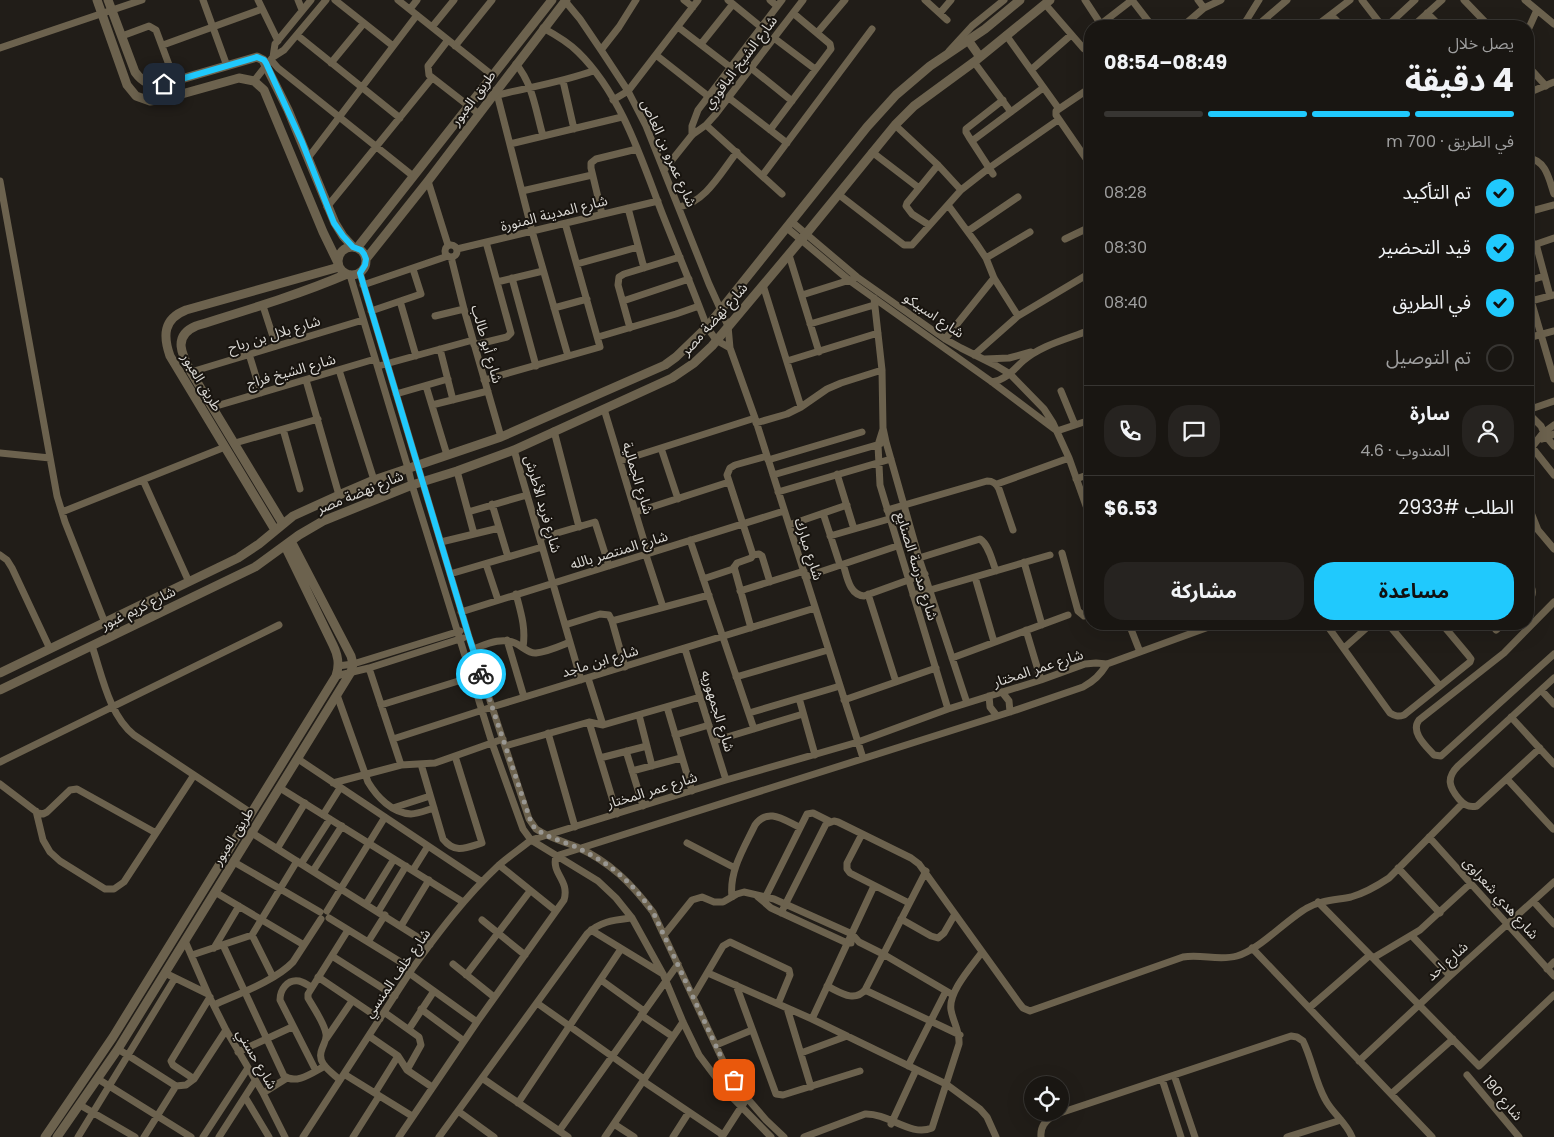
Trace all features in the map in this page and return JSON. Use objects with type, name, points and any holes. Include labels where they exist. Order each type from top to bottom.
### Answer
[{"type":"street","points":[[97,0],[127,85],[136,96],[143,100],[164,100],[239,78],[254,81],[264,90],[323,232],[339,265],[349,274],[376,363],[413,466],[423,482],[466,628],[529,819],[536,829],[546,835],[600,859],[620,874],[638,892],[648,905],[664,935],[724,1063],[747,1098],[784,1137]]},
{"type":"street","points":[[108,0],[135,72],[140,79],[156,85],[257,57],[270,61],[413,176]]},
{"type":"street","points":[[0,48],[142,0]]},
{"type":"street","points":[[203,0],[228,66]]},
{"type":"street","points":[[258,0],[278,41]]},
{"type":"street","points":[[298,0],[302,10]]},
{"type":"street","points":[[310,0],[275,44],[270,61],[334,223],[343,236],[361,250],[366,259],[364,268],[360,273],[349,274]]},
{"type":"street","points":[[254,81],[270,61],[284,50],[326,0]]},
{"type":"street","points":[[335,0],[394,46]]},
{"type":"street","points":[[398,0],[492,75]]},
{"type":"street","points":[[410,9],[417,0]]},
{"type":"street","points":[[432,27],[454,0]]},
{"type":"street","name":"طريق العبور","points":[[355,247],[552,0]]},
{"type":"street","name":"طريق العبور","points":[[366,259],[478,114],[497,93],[516,64],[565,0]]},
{"type":"street","name":"شارع عمرو بن العاص","points":[[565,0],[580,18],[628,91],[646,126],[709,284],[728,326]]},
{"type":"street","points":[[601,50],[619,27],[634,2],[627,0]]},
{"type":"street","points":[[684,0],[693,7]]},
{"type":"street","points":[[613,100],[628,91],[698,0]]},
{"type":"street","points":[[770,0],[780,3]]},
{"type":"street","name":"شارع الشيخ الباقوري","points":[[664,170],[692,135],[706,125],[729,98],[803,0]]},
{"type":"street","points":[[817,33],[845,0]]},
{"type":"street","points":[[925,0],[947,20]]},
{"type":"street","points":[[940,13],[951,0]]},
{"type":"street","points":[[946,56],[972,26],[1004,0]]},
{"type":"street","name":"شارع نهضة مصر","points":[[275,530],[293,516],[374,480],[501,437],[665,365],[707,327],[881,110],[912,80],[985,29],[1020,0]]},
{"type":"street","points":[[1085,0],[1099,20]]},
{"type":"street","points":[[1108,20],[1132,0],[1147,20]]},
{"type":"street","points":[[1198,0],[1204,8]]},
{"type":"street","points":[[1190,20],[1204,8],[1221,0]]},
{"type":"street","points":[[1246,20],[1259,0]]},
{"type":"street","points":[[1269,20],[1287,0]]},
{"type":"street","points":[[1324,20],[1350,0]]},
{"type":"street","points":[[1362,0],[1377,20]]},
{"type":"street","points":[[1393,20],[1415,0]]},
{"type":"street","points":[[1419,20],[1442,0]]},
{"type":"street","points":[[1464,0],[1483,20]]},
{"type":"street","points":[[1525,0],[1554,24]]},
{"type":"street","points":[[455,46],[490,1]]},
{"type":"street","points":[[700,44],[730,2],[761,27]]},
{"type":"street","points":[[1047,2],[1071,36],[1084,49]]},
{"type":"street","name":"شارع نهضة مصر","points":[[288,543],[323,521],[412,485],[514,450],[680,373],[700,358],[716,340],[804,237],[895,125],[914,106],[977,59],[1047,2]]},
{"type":"street","name":"شارع الشيخ الباقوري","points":[[692,135],[694,118],[698,110],[780,3]]},
{"type":"street","points":[[162,45],[262,9]]},
{"type":"street","points":[[1532,20],[1537,10]]},
{"type":"street","points":[[770,130],[831,47],[830,44],[793,13]]},
{"type":"street","points":[[1427,13],[1434,20]]},
{"type":"street","points":[[308,158],[417,15]]},
{"type":"street","points":[[1331,15],[1336,20]]},
{"type":"street","points":[[331,63],[364,23]]},
{"type":"street","points":[[122,36],[149,26],[156,30],[174,81]]},
{"type":"street","points":[[678,27],[730,68]]},
{"type":"street","name":"شارع عمرو بن العاص","points":[[543,28],[577,51],[604,84],[613,100],[637,150],[707,327],[716,340]]},
{"type":"street","points":[[762,176],[872,29]]},
{"type":"street","points":[[985,29],[995,44]]},
{"type":"street","points":[[297,35],[400,118]]},
{"type":"street","points":[[1006,35],[1059,109]]},
{"type":"street","points":[[1031,70],[1071,36]]},
{"type":"street","points":[[774,38],[815,69]]},
{"type":"street","points":[[448,40],[428,66],[428,75],[478,114]]},
{"type":"street","points":[[968,40],[977,59],[1011,112]]},
{"type":"street","points":[[656,55],[708,96]]},
{"type":"street","points":[[516,64],[530,87],[543,136]]},
{"type":"street","points":[[751,68],[792,101]]},
{"type":"street","points":[[568,356],[532,231],[497,93],[563,81],[593,71]]},
{"type":"street","points":[[1534,73],[1546,86]]},
{"type":"street","points":[[327,207],[432,78]]},
{"type":"street","points":[[563,81],[574,128]]},
{"type":"street","points":[[1534,91],[1554,82]]},
{"type":"street","points":[[972,142],[1043,88]]},
{"type":"street","points":[[1084,92],[1056,112],[1058,120],[1084,156]]},
{"type":"street","points":[[729,98],[787,143]]},
{"type":"street","points":[[991,171],[966,132],[968,126],[1002,100]]},
{"type":"street","points":[[510,144],[622,117]]},
{"type":"street","points":[[838,194],[904,245],[909,246],[914,244],[961,190],[991,171],[1058,120]]},
{"type":"street","points":[[706,125],[782,194]]},
{"type":"street","points":[[895,125],[938,165],[961,190]]},
{"type":"street","points":[[602,214],[590,165],[594,160],[637,150]]},
{"type":"street","points":[[679,207],[687,206],[699,199],[737,152]]},
{"type":"street","points":[[872,152],[919,188]]},
{"type":"street","points":[[1534,160],[1547,171],[1554,194]]},
{"type":"street","points":[[929,226],[912,214],[906,206],[938,165]]},
{"type":"street","points":[[522,191],[592,175]]},
{"type":"street","points":[[0,181],[50,458],[62,512],[106,623]]},
{"type":"street","points":[[428,181],[448,245]]},
{"type":"street","points":[[968,231],[1018,197]]},
{"type":"street","name":"شارع المدينة المنورة","points":[[457,249],[658,201]]},
{"type":"street","points":[[948,205],[986,258],[994,278],[1018,316]]},
{"type":"street","points":[[1534,210],[1554,205]]},
{"type":"street","points":[[628,208],[644,268]]},
{"type":"street","points":[[484,380],[600,347],[565,223]]},
{"type":"street","name":"شارع اسبيكو","points":[[789,225],[857,277],[945,339],[1010,374],[1049,416],[1069,458],[1084,500]]},
{"type":"street","points":[[1065,239],[1084,230]]},
{"type":"street","points":[[986,258],[1030,232]]},
{"type":"street","name":"شارع اسبيكو","points":[[804,237],[874,302],[992,382],[1057,431]]},
{"type":"street","points":[[1534,301],[1552,295],[1544,276],[1536,244],[1554,238]]},
{"type":"street","points":[[486,242],[497,282],[543,271]]},
{"type":"street","points":[[363,285],[456,254],[457,249],[452,245],[448,245]]},
{"type":"street","points":[[448,245],[444,252],[450,257]]},
{"type":"street","points":[[339,265],[342,251],[355,247]]},
{"type":"street","points":[[577,264],[638,247]]},
{"type":"street","points":[[788,255],[819,352]]},
{"type":"street","name":"شارع أبو طالب","points":[[450,257],[501,437]]},
{"type":"street","points":[[630,328],[618,285],[619,277],[680,257]]},
{"type":"street","points":[[183,335],[167,327],[174,316],[186,310],[339,265]]},
{"type":"street","points":[[371,311],[421,294],[413,269]]},
{"type":"street","points":[[360,273],[396,394],[413,466],[412,485],[492,743],[523,829],[531,840],[598,881],[616,898],[632,918],[664,977],[683,1022],[700,1055],[721,1085],[768,1136],[773,1127]]},
{"type":"street","name":"طريق العبور","points":[[283,524],[214,407],[191,372],[182,351],[183,335],[196,326],[263,306],[349,274]]},
{"type":"street","points":[[1534,279],[1544,276]]},
{"type":"street","points":[[802,295],[850,281],[857,277]]},
{"type":"street","points":[[974,355],[1018,316],[1084,277]]},
{"type":"street","points":[[512,278],[536,366]]},
{"type":"street","points":[[945,339],[994,278]]},
{"type":"street","points":[[623,301],[689,280]]},
{"type":"street","name":"شارع الشيخ فراج","points":[[214,407],[338,370],[376,363],[386,364],[440,349],[507,337],[510,333],[497,282]]},
{"type":"street","points":[[763,285],[801,406]]},
{"type":"street","points":[[554,308],[587,299]]},
{"type":"street","points":[[400,301],[416,356]]},
{"type":"street","points":[[810,324],[874,302]]},
{"type":"street","name":"شارع مدرسة الصنايع","points":[[874,302],[882,370],[883,428],[886,442],[920,558],[967,703]]},
{"type":"street","points":[[263,306],[276,346]]},
{"type":"street","points":[[598,337],[699,306]]},
{"type":"street","points":[[435,316],[464,309]]},
{"type":"street","points":[[1534,312],[1552,363],[1554,379]]},
{"type":"street","name":"شارع بلال بن رباح","points":[[191,372],[363,320]]},
{"type":"street","name":"شارع مبارك","points":[[728,326],[730,348],[773,475],[863,758]]},
{"type":"street","name":"طريق العبور","points":[[167,327],[165,340],[170,356],[275,530]]},
{"type":"street","points":[[1534,337],[1554,331]]},
{"type":"street","points":[[983,360],[1008,358],[1044,348],[1084,332]]},
{"type":"street","points":[[787,361],[878,334]]},
{"type":"street","points":[[716,340],[730,348]]},
{"type":"street","points":[[992,382],[1001,380],[1031,355],[1044,348]]},
{"type":"street","points":[[440,349],[453,400]]},
{"type":"street","points":[[249,354],[261,393]]},
{"type":"street","points":[[338,370],[374,480]]},
{"type":"street","points":[[620,461],[755,420],[787,414],[834,386],[882,370]]},
{"type":"street","points":[[396,394],[448,379]]},
{"type":"street","points":[[306,380],[339,495]]},
{"type":"street","points":[[426,386],[447,455]]},
{"type":"street","points":[[432,405],[488,391]]},
{"type":"street","points":[[1061,391],[1075,425]]},
{"type":"street","points":[[1534,409],[1554,401]]},
{"type":"street","name":"شارع الجمالية","points":[[604,409],[663,607]]},
{"type":"street","points":[[235,443],[318,419]]},
{"type":"street","points":[[1534,419],[1554,446]]},
{"type":"street","points":[[1057,431],[1084,422]]},
{"type":"street","name":"شارع مدرسة الصنايع","points":[[883,428],[878,445],[880,485],[948,709]]},
{"type":"street","points":[[283,429],[300,489]]},
{"type":"street","points":[[1544,432],[1553,430]]},
{"type":"street","points":[[1534,444],[1544,432],[1553,430]]},
{"type":"street","points":[[554,432],[579,527]]},
{"type":"street","points":[[753,555],[727,476],[730,468],[862,432]]},
{"type":"street","points":[[773,475],[886,442]]},
{"type":"street","points":[[62,512],[225,447]]},
{"type":"street","points":[[661,448],[678,499]]},
{"type":"street","name":"شارع فريد الأطرش","points":[[514,450],[570,642],[604,725]]},
{"type":"street","points":[[1534,451],[1554,475]]},
{"type":"street","points":[[0,453],[50,458]]},
{"type":"street","points":[[996,484],[1069,458]]},
{"type":"street","points":[[778,492],[891,459]]},
{"type":"street","points":[[457,471],[474,534]]},
{"type":"street","points":[[838,474],[854,529]]},
{"type":"street","points":[[1076,478],[1084,476]]},
{"type":"street","points":[[143,480],[189,582]]},
{"type":"street","points":[[887,510],[986,481],[992,481],[996,484],[1013,530]]},
{"type":"street","points":[[636,512],[729,482]]},
{"type":"street","points":[[468,512],[527,495]]},
{"type":"street","points":[[492,504],[508,557]]},
{"type":"street","points":[[789,525],[847,505]]},
{"type":"street","name":"شارع المنتصر بالله","points":[[461,612],[784,511]]},
{"type":"street","points":[[823,513],[841,565],[855,593],[864,596],[925,574]]},
{"type":"street","points":[[830,536],[889,519]]},
{"type":"street","points":[[1534,520],[1538,530],[1554,549]]},
{"type":"street","points":[[540,538],[596,522],[609,566]]},
{"type":"street","points":[[441,542],[499,528]]},
{"type":"street","name":"شارع كريم غبور","points":[[0,673],[238,558],[259,544],[275,530]]},
{"type":"street","points":[[920,558],[980,539],[984,542],[996,571]]},
{"type":"street","points":[[690,540],[754,729]]},
{"type":"street","points":[[288,543],[352,656],[352,668]]},
{"type":"street","name":"طريق العبور","points":[[45,1137],[94,1066],[156,968],[336,676],[338,666],[333,645],[288,543]]},
{"type":"street","name":"شارع كريم غبور","points":[[0,690],[247,571],[263,562],[288,543]]},
{"type":"street","points":[[740,591],[841,565],[897,546]]},
{"type":"street","points":[[450,574],[542,547]]},
{"type":"street","points":[[1062,553],[1078,611],[1084,615]]},
{"type":"street","points":[[703,579],[733,568],[736,563],[759,554],[762,556],[770,582]]},
{"type":"street","points":[[913,595],[1050,554]]},
{"type":"street","points":[[0,555],[7,560],[12,568],[50,649]]},
{"type":"street","points":[[1024,562],[1042,625]]},
{"type":"street","points":[[486,564],[498,600]]},
{"type":"street","points":[[734,567],[751,628]]},
{"type":"street","points":[[975,577],[994,642]]},
{"type":"street","points":[[516,594],[524,624],[525,636],[522,647]]},
{"type":"street","points":[[868,594],[896,682]]},
{"type":"street","points":[[612,621],[709,595]]},
{"type":"street","points":[[1534,624],[1553,605]]},
{"type":"street","name":"شارع ابن ماجد","points":[[392,739],[492,706],[815,608]]},
{"type":"street","points":[[565,624],[603,614],[609,615],[625,667]]},
{"type":"street","points":[[952,658],[1068,615]]},
{"type":"street","points":[[0,762],[279,625]]},
{"type":"street","points":[[336,676],[352,668],[466,628]]},
{"type":"street","points":[[1026,630],[1042,680]]},
{"type":"street","points":[[1131,630],[1140,652]]},
{"type":"street","points":[[1107,664],[1200,630]]},
{"type":"street","points":[[1330,630],[1394,716],[1404,715],[1470,662],[1471,659],[1448,632]]},
{"type":"street","points":[[1344,648],[1365,630]]},
{"type":"street","points":[[1393,630],[1440,686]]},
{"type":"street","points":[[1527,630],[1504,653],[1416,724],[1415,730],[1417,734],[1434,755],[1441,756],[1554,654]]},
{"type":"street","points":[[338,666],[369,668],[469,637]]},
{"type":"street","points":[[507,640],[524,697]]},
{"type":"street","points":[[473,648],[495,641],[507,640],[536,654],[570,642]]},
{"type":"street","points":[[92,646],[113,707],[120,721],[129,731],[251,813]]},
{"type":"street","name":"شارع الجمهوريه","points":[[685,648],[726,780]]},
{"type":"street","points":[[736,677],[828,650]]},
{"type":"street","name":"شارع عمر المختار","points":[[531,840],[858,742],[948,709],[1042,680],[1085,664],[1096,662],[1107,664],[1093,682],[1082,687],[1010,712],[556,856]]},
{"type":"street","name":"طريق العبور","points":[[58,1137],[118,1049],[298,759],[352,668]]},
{"type":"street","points":[[369,668],[401,765]]},
{"type":"street","points":[[844,700],[936,668]]},
{"type":"street","points":[[381,704],[481,674]]},
{"type":"street","points":[[1540,748],[1477,806],[1472,808],[1467,806],[1453,792],[1450,786],[1452,771],[1554,678]]},
{"type":"street","points":[[749,713],[840,686]]},
{"type":"street","points":[[1541,690],[1554,704]]},
{"type":"street","points":[[1002,692],[1009,701],[1010,712]]},
{"type":"street","points":[[337,694],[365,774],[379,798],[393,808],[412,814],[434,808]]},
{"type":"street","points":[[989,696],[990,707],[997,716]]},
{"type":"street","points":[[333,783],[401,765],[435,763],[492,743],[548,734],[589,722],[604,725],[700,698]]},
{"type":"street","points":[[799,698],[815,755]]},
{"type":"street","points":[[666,707],[692,791]]},
{"type":"street","points":[[714,741],[804,714]]},
{"type":"street","points":[[639,715],[652,766]]},
{"type":"street","points":[[1511,717],[1553,759]]},
{"type":"street","points":[[589,722],[617,814]]},
{"type":"street","points":[[675,735],[709,725]]},
{"type":"street","points":[[548,734],[576,826]]},
{"type":"street","points":[[600,758],[647,746]]},
{"type":"street","points":[[626,751],[643,806]]},
{"type":"street","points":[[421,764],[443,839],[453,848],[459,849],[482,843],[455,756]]},
{"type":"street","points":[[632,771],[681,758]]},
{"type":"street","points":[[298,759],[482,882]]},
{"type":"street","points":[[36,811],[43,840],[50,852],[60,861],[105,890],[114,889],[124,882],[194,775]]},
{"type":"street","points":[[1507,779],[1553,829]]},
{"type":"street","points":[[0,785],[40,813],[46,812],[70,790],[78,789],[156,833]]},
{"type":"street","points":[[280,788],[463,902]]},
{"type":"street","points":[[192,955],[252,936],[327,817],[340,788]]},
{"type":"street","points":[[393,808],[430,796]]},
{"type":"street","points":[[277,849],[304,803]]},
{"type":"street","points":[[766,896],[805,816],[810,812],[829,821],[838,822],[911,858],[926,872],[1019,1004],[1030,1011],[1184,957],[1223,958],[1239,955],[1318,902],[1366,892],[1389,878],[1463,803]]},
{"type":"street","points":[[732,897],[731,887],[735,868],[759,819],[772,815],[799,827]]},
{"type":"street","points":[[214,1005],[273,977],[287,968],[324,915],[385,817]]},
{"type":"street","points":[[781,913],[823,828],[829,821]]},
{"type":"street","points":[[313,871],[342,826]]},
{"type":"street","points":[[252,833],[430,945]]},
{"type":"street","points":[[862,834],[847,863],[847,869],[850,874],[909,904]]},
{"type":"street","name":"شارع هدي شعراوى","points":[[1429,837],[1554,976]]},
{"type":"street","name":"شارع خلف المنسي","points":[[303,1137],[410,971],[463,902],[499,865],[531,840]]},
{"type":"street","points":[[687,843],[735,868]]},
{"type":"street","points":[[368,942],[381,914],[410,868],[428,846]]},
{"type":"street","points":[[399,1137],[476,1022],[564,900],[566,894],[563,882],[555,866],[556,856]]},
{"type":"street","points":[[366,904],[394,859]]},
{"type":"street","points":[[234,862],[368,942],[410,971],[476,1022]]},
{"type":"street","points":[[499,865],[556,911]]},
{"type":"street","points":[[1398,868],[1440,913]]},
{"type":"street","points":[[827,986],[854,997],[860,996],[865,990],[926,872]]},
{"type":"street","points":[[401,926],[429,880]]},
{"type":"street","name":"شارع احد","points":[[1359,1061],[1554,882]]},
{"type":"street","points":[[1309,1008],[1372,957],[1412,936],[1440,913],[1470,884]]},
{"type":"street","points":[[812,1019],[874,886]]},
{"type":"street","points":[[466,974],[530,891]]},
{"type":"street","points":[[215,892],[304,945]]},
{"type":"street","points":[[664,935],[692,900],[702,897],[718,903],[744,892],[756,896],[781,913],[848,943],[859,942]]},
{"type":"street","points":[[756,896],[766,896],[852,934],[859,942],[884,954],[953,995]]},
{"type":"street","points":[[1533,901],[1554,924]]},
{"type":"street","points":[[1318,902],[1479,1066],[1554,995]]},
{"type":"street","points":[[214,948],[239,906]]},
{"type":"street","points":[[901,919],[938,938],[944,933],[955,914]]},
{"type":"street","points":[[439,1137],[591,930],[605,922],[632,918]]},
{"type":"street","points":[[482,920],[525,955]]},
{"type":"street","points":[[326,1040],[326,1031],[308,998],[308,994],[348,930]]},
{"type":"street","points":[[591,930],[664,977]]},
{"type":"street","points":[[176,935],[185,941]]},
{"type":"street","points":[[252,936],[273,977]]},
{"type":"street","points":[[1412,936],[1450,976]]},
{"type":"street","name":"شارع حسني","points":[[185,941],[226,1030],[285,1137]]},
{"type":"street","points":[[693,997],[724,944],[732,943],[789,970],[790,976],[778,1004]]},
{"type":"street","points":[[223,945],[284,1076],[297,1080],[325,1066]]},
{"type":"street","points":[[1252,948],[1432,1137]]},
{"type":"street","points":[[518,1103],[621,949]]},
{"type":"street","points":[[804,1137],[865,1114],[875,1115],[913,1136],[920,1136],[932,1128],[959,1044],[960,1035],[951,1009],[953,995],[982,952]]},
{"type":"street","points":[[332,956],[394,996]]},
{"type":"street","points":[[1547,968],[1554,962]]},
{"type":"street","points":[[453,964],[494,997]]},
{"type":"street","points":[[482,1078],[563,1135],[664,977],[678,964]]},
{"type":"street","points":[[156,968],[209,996],[171,1061],[173,1065],[194,1079]]},
{"type":"street","points":[[708,973],[812,1019],[946,1084],[980,1109],[987,1117],[996,1137]]},
{"type":"street","points":[[318,977],[380,1019]]},
{"type":"street","points":[[78,1137],[175,978]]},
{"type":"street","points":[[600,980],[672,1036]]},
{"type":"street","points":[[311,987],[300,981],[289,983],[282,990],[280,1000],[292,1027],[316,1071]]},
{"type":"street","points":[[736,985],[776,1094],[783,1095],[860,1071]]},
{"type":"street","points":[[865,990],[960,1035]]},
{"type":"street","points":[[408,1029],[434,991]]},
{"type":"street","points":[[908,1066],[946,991]]},
{"type":"street","points":[[352,1000],[326,1040],[320,1060],[325,1066],[342,1077],[377,1094],[412,1116]]},
{"type":"street","points":[[537,1003],[722,1136],[747,1098]]},
{"type":"street","points":[[788,1008],[811,1087]]},
{"type":"street","points":[[421,1010],[464,1040]]},
{"type":"street","points":[[384,1012],[419,1037],[421,1045],[407,1070]]},
{"type":"street","points":[[606,1137],[683,1022]]},
{"type":"street","points":[[238,1052],[292,1027]]},
{"type":"street","points":[[118,1049],[176,1086],[186,1085],[194,1079],[226,1030]]},
{"type":"street","points":[[716,1045],[752,1030]]},
{"type":"street","points":[[369,1036],[398,1056],[407,1070],[432,1087]]},
{"type":"street","points":[[801,1053],[847,1036]]},
{"type":"street","points":[[1041,1137],[1042,1126],[1054,1116],[1291,1036],[1303,1041],[1324,1097],[1352,1137]]},
{"type":"street","points":[[1391,1094],[1453,1039]]},
{"type":"street","points":[[353,1137],[398,1056]]},
{"type":"street","points":[[203,1137],[248,1068]]},
{"type":"street","points":[[891,1124],[916,1070]]},
{"type":"street","points":[[1174,1075],[1195,1137]]},
{"type":"street","name":"شارع 190","points":[[1467,1075],[1519,1137]]},
{"type":"street","points":[[98,1078],[191,1137]]},
{"type":"street","points":[[262,1093],[287,1078]]},
{"type":"street","points":[[1162,1079],[1181,1137]]},
{"type":"street","points":[[219,1137],[255,1081]]},
{"type":"street","points":[[144,1137],[176,1086]]},
{"type":"street","points":[[245,1097],[266,1136]]},
{"type":"street","points":[[80,1105],[135,1137]]},
{"type":"street","points":[[458,1111],[494,1137]]},
{"type":"street","points":[[673,1137],[689,1112]]},
{"type":"street","points":[[1287,1137],[1341,1120]]},
{"type":"street","points":[[614,1124],[634,1137]]},
{"type":"way so far","points":[[481,674],[532,825],[546,835],[600,859],[620,874],[638,892],[653,912],[724,1063],[734,1080]]},
{"type":"route","points":[[164,84],[257,57],[266,63],[302,142],[334,223],[353,247],[361,250],[366,259],[364,268],[360,273],[481,674]]}]
